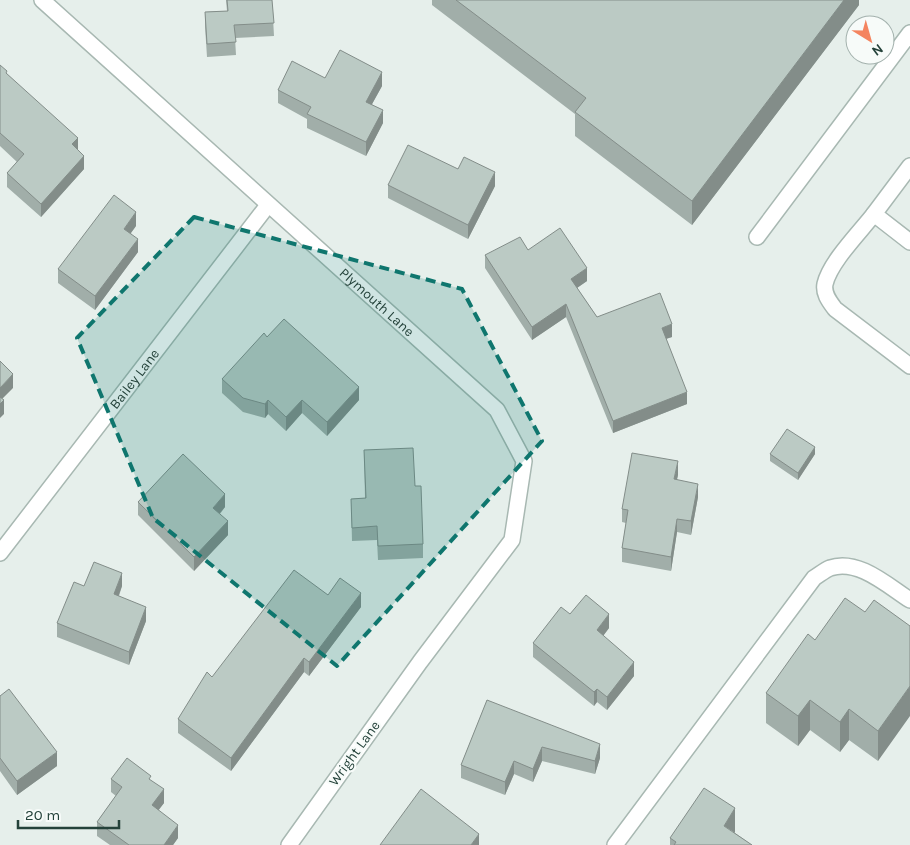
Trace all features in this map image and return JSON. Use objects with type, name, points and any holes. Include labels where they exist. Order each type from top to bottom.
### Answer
[{"type":"street","name":"Plymouth Lane","points":[[42,0],[497,410],[524,461],[512,540],[420,662]]},
{"type":"street","points":[[756,237],[910,33]]},
{"type":"street","points":[[910,166],[832,266],[825,286],[827,298],[835,309],[910,366]]},
{"type":"street","name":"Bailey Lane","points":[[0,553],[268,205]]},
{"type":"street","points":[[874,214],[910,242]]},
{"type":"street","points":[[615,845],[814,578],[830,568],[850,565],[860,568],[910,600]]},
{"type":"street","name":"Wright Lane","points":[[289,845],[420,662]]},
{"type":"highlighted area","points":[[194,217],[462,289],[542,441],[337,666],[153,518],[77,338]]},
{"type":"building","points":[[227,0],[272,0],[274,23],[234,25],[236,42],[207,44],[205,12],[228,11]]},
{"type":"building","points":[[456,0],[844,0],[692,201],[575,112],[586,98]]},
{"type":"building","points":[[340,50],[382,72],[366,102],[383,110],[366,142],[307,114],[311,107],[278,90],[292,61],[325,78]]},
{"type":"building","points":[[0,65],[7,71],[6,73],[78,138],[72,144],[84,156],[41,204],[7,173],[24,154],[0,133]]},
{"type":"building","points":[[408,145],[458,169],[464,157],[495,172],[468,225],[388,185]]},
{"type":"building","points":[[114,195],[136,212],[124,229],[138,239],[95,296],[58,269]]},
{"type":"building","points":[[560,228],[587,268],[571,279],[597,317],[660,293],[672,324],[662,328],[687,392],[613,421],[566,304],[532,327],[485,255],[520,237],[528,250]]},
{"type":"building","points":[[284,319],[359,387],[327,422],[302,400],[286,417],[268,400],[265,404],[243,398],[222,379],[264,333],[267,337]]},
{"type":"building","points":[[0,361],[13,374],[0,388]]},
{"type":"building","points":[[787,429],[815,447],[798,473],[770,454]]},
{"type":"building","points":[[413,448],[415,486],[421,486],[423,544],[378,546],[377,526],[352,528],[351,499],[366,498],[364,450]]},
{"type":"building","points":[[632,453],[678,461],[674,479],[698,484],[691,521],[677,519],[671,557],[622,548],[628,510],[622,509]]},
{"type":"building","points":[[183,454],[225,494],[213,508],[228,521],[194,557],[138,502]]},
{"type":"building","points":[[94,562],[122,573],[114,594],[146,607],[129,652],[57,623],[74,582],[84,586]]},
{"type":"building","points":[[294,570],[328,595],[340,578],[361,593],[309,662],[304,658],[231,758],[178,719],[207,672],[212,677]]},
{"type":"building","points":[[586,595],[609,614],[597,630],[634,662],[607,697],[597,689],[594,692],[533,643],[561,607],[570,614]]},
{"type":"building","points":[[845,598],[865,612],[874,600],[910,626],[910,686],[878,731],[849,709],[840,722],[810,700],[798,716],[766,693],[808,634],[815,640]]},
{"type":"building","points":[[9,689],[57,752],[17,781],[0,758],[0,696]]},
{"type":"building","points":[[487,700],[600,744],[595,761],[542,747],[533,769],[514,761],[505,782],[461,765]]},
{"type":"building","points":[[127,758],[151,776],[149,779],[164,789],[152,805],[178,825],[164,845],[129,845],[97,822],[122,787],[111,779]]},
{"type":"building","points":[[704,788],[735,808],[724,826],[752,845],[674,845],[676,842],[670,838]]},
{"type":"building","points":[[421,789],[479,834],[471,845],[380,845]]}]
